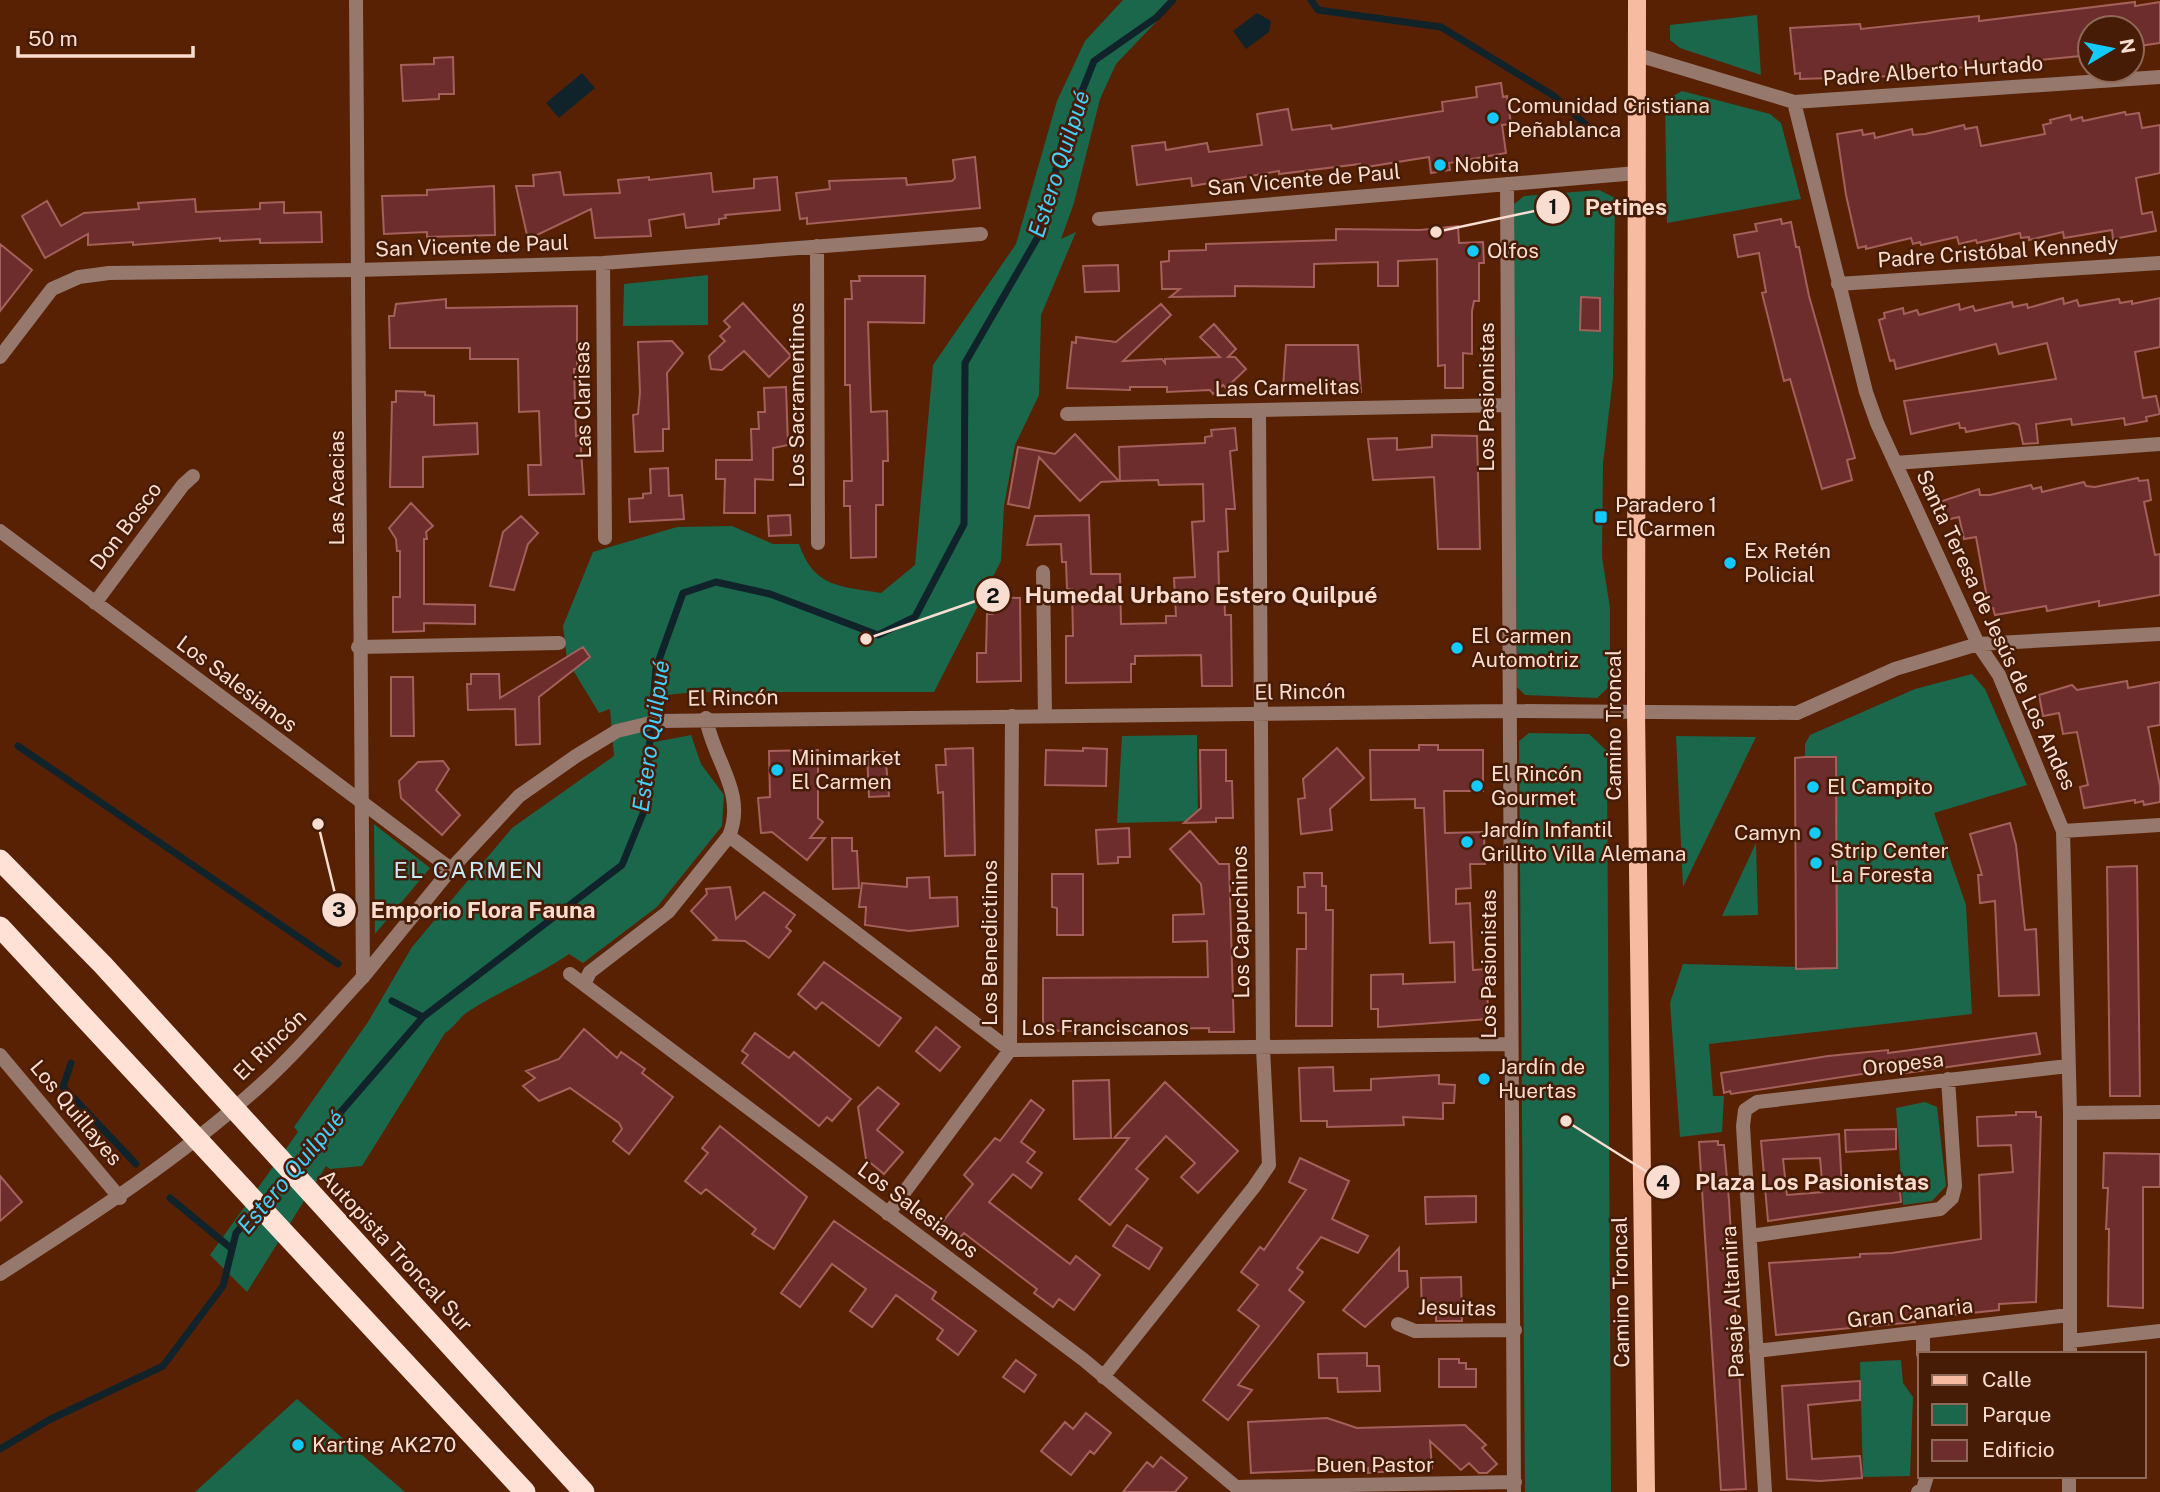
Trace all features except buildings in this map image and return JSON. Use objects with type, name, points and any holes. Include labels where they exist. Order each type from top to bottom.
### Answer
[{"type":"highway","name":"Autopista Troncal Sur","points":[[0,860],[103,965],[584,1492]]},
{"type":"highway","points":[[0,928],[525,1492]]},
{"type":"main road","name":"Camino Troncal","points":[[1637,0],[1636,712],[1646,1492]]},
{"type":"street","name":"Las Acacias","points":[[356,0],[358,647],[363,977]]},
{"type":"street","points":[[1638,55],[1794,102]]},
{"type":"street","name":"Padre Alberto Hurtado","points":[[1794,102],[2160,77]]},
{"type":"street","name":"Santa Teresa de Jesús de Los Andes","points":[[1794,102],[1866,392],[1895,463],[1979,644],[1999,675],[2063,831],[2070,1113],[2070,1347]]},
{"type":"street","name":"San Vicente de Paul","points":[[1099,219],[1637,173]]},
{"type":"street","name":"Los Pasionistas","points":[[1507,184],[1514,1487]]},
{"type":"street","name":"San Vicente de Paul","points":[[0,357],[52,289],[79,277],[109,273],[357,270],[603,262],[981,234]]},
{"type":"street","name":"Los Sacramentinos","points":[[817,246],[818,543]]},
{"type":"street","name":"Las Clarisas","points":[[603,262],[605,538]]},
{"type":"street","name":"Padre Cristóbal Kennedy","points":[[1838,284],[2160,263]]},
{"type":"street","name":"Las Carmelitas","points":[[1066,414],[1508,405]]},
{"type":"street","name":"Los Capuchinos","points":[[1104,1377],[1269,1165],[1264,1049],[1259,410]]},
{"type":"street","points":[[1895,463],[2160,444]]},
{"type":"street","name":"Don Bosco","points":[[95,603],[183,485],[193,476]]},
{"type":"street","name":"Los Salesianos","points":[[0,531],[451,869]]},
{"type":"street","points":[[1042,572],[1045,716]]},
{"type":"street","name":"El Rincón","points":[[0,1274],[120,1198],[264,1082],[340,1006],[451,869],[519,796],[617,731],[659,721],[706,718],[1508,711],[1797,713],[1895,669],[1979,644],[2160,634]]},
{"type":"street","points":[[358,647],[559,643]]},
{"type":"street","name":"Los Benedictinos","points":[[888,1214],[1010,1050],[1012,716]]},
{"type":"street","points":[[584,984],[596,967],[668,912],[729,836],[735,822],[733,788],[709,735],[706,718]]},
{"type":"street","points":[[2063,831],[2160,825]]},
{"type":"street","name":"Los Franciscanos","points":[[729,836],[1010,1050],[1511,1044]]},
{"type":"street","name":"Los Salesianos","points":[[570,974],[1104,1377],[1239,1489]]},
{"type":"street","name":"Los Quillayes","points":[[0,1055],[120,1198]]},
{"type":"street","name":"Oropesa","points":[[1745,1110],[1756,1102],[2068,1066]]},
{"type":"street","points":[[1750,1236],[1931,1213],[1947,1204],[1955,1186],[1948,1079]]},
{"type":"street","name":"Pasaje Altamira","points":[[1745,1110],[1743,1126],[1765,1492]]},
{"type":"street","points":[[2070,1113],[2160,1112]]},
{"type":"street","name":"Gran Canaria","points":[[1756,1352],[2069,1315]]},
{"type":"street","name":"Jesuitas","points":[[1398,1324],[1415,1331],[1515,1330]]},
{"type":"street","points":[[2070,1347],[2160,1331]]},
{"type":"street","points":[[1923,1333],[1923,1352]]},
{"type":"street","name":"Buen Pastor","points":[[1239,1489],[1514,1487]]},
{"type":"green space","points":[[1123,0],[1177,0],[1116,64],[1100,99],[1074,203],[1061,239],[1076,232],[1041,315],[1039,395],[1015,445],[1004,506],[1001,561],[934,692],[696,692],[648,697],[649,743],[691,735],[701,764],[724,795],[722,826],[657,907],[583,963],[569,954],[462,1016],[445,1033],[362,1166],[330,1169],[326,1166],[247,1292],[210,1255],[298,1132],[294,1127],[368,1022],[412,947],[512,828],[614,756],[610,709],[599,713],[567,660],[563,626],[593,552],[677,527],[732,526],[773,544],[799,544],[812,569],[821,577],[841,586],[881,593],[915,565],[933,365],[1016,244],[1057,101],[1085,41]]},
{"type":"green space","points":[[1757,15],[1761,75],[1680,48],[1670,40],[1670,25]]},
{"type":"green space","points":[[1682,91],[1770,114],[1781,123],[1801,199],[1667,223],[1665,101]]},
{"type":"green space","points":[[1599,190],[1615,198],[1613,377],[1603,464],[1602,557],[1610,608],[1610,686],[1597,698],[1525,695],[1517,687],[1513,205],[1524,196]]},
{"type":"green space","points":[[708,275],[708,325],[623,326],[624,284]]},
{"type":"green space","points":[[1972,674],[1985,689],[2027,785],[1934,813],[1966,905],[1972,1014],[1709,1044],[1713,1096],[1724,1096],[1722,1132],[1680,1137],[1670,1003],[1683,964],[1837,968],[1836,758],[1805,757],[1805,744],[1810,735],[1915,689]]},
{"type":"green space","points":[[1529,733],[1589,734],[1607,751],[1611,1492],[1525,1492],[1519,741]]},
{"type":"green space","points":[[1197,735],[1198,821],[1117,823],[1122,736]]},
{"type":"green space","points":[[1676,736],[1756,737],[1683,887]]},
{"type":"green space","points":[[374,824],[430,868],[375,934]]},
{"type":"green space","points":[[1756,843],[1758,915],[1722,916]]},
{"type":"green space","points":[[1925,1102],[1937,1107],[1946,1186],[1932,1201],[1903,1205],[1896,1108]]},
{"type":"green space","points":[[1901,1360],[1903,1383],[1913,1397],[1910,1476],[1863,1477],[1860,1362]]},
{"type":"green space","name":"Karting AK270","points":[[297,1399],[405,1492],[195,1492]]},
{"type":"water","points":[[1257,13],[1271,21],[1269,32],[1246,49],[1233,31]]},
{"type":"water","points":[[582,73],[595,88],[559,118],[546,103]]},
{"type":"waterway","name":"Estero Quilpué","points":[[0,1449],[49,1420],[163,1366],[223,1286],[236,1233],[423,1017],[622,865],[644,811],[656,668],[683,593],[716,582],[770,594],[878,635],[915,617],[964,524],[965,363],[1042,230],[1063,139],[1094,61],[1157,17],[1173,0]]},
{"type":"waterway","points":[[1311,0],[1318,10],[1441,27],[1554,96],[1594,132],[1606,135]]},
{"type":"waterway","points":[[18,746],[338,964]]},
{"type":"waterway","points":[[392,1001],[423,1017]]},
{"type":"waterway","points":[[71,1063],[63,1087],[136,1164]]},
{"type":"waterway","points":[[170,1198],[232,1249]]},
{"type":"place","name":"Comunidad Cristiana Peñablanca","points":[[1493,118]]},
{"type":"place","name":"Nobita","points":[[1440,165]]},
{"type":"place","name":"Petines","points":[[1436,232]]},
{"type":"place","name":"Olfos","points":[[1473,251]]},
{"type":"place","name":"Paradero 1 El Carmen","points":[[1601,517]]},
{"type":"place","name":"Ex Retén Policial","points":[[1730,563]]},
{"type":"place","name":"Humedal Urbano Estero Quilpué","points":[[866,639]]},
{"type":"place","name":"El Carmen Automotriz","points":[[1457,648]]},
{"type":"place","name":"Minimarket El Carmen","points":[[777,770]]},
{"type":"place","name":"El Rincón Gourmet","points":[[1477,786]]},
{"type":"place","name":"El Campito","points":[[1813,787]]},
{"type":"place","name":"Emporio Flora Fauna","points":[[318,824]]},
{"type":"place","name":"Camyn","points":[[1815,833]]},
{"type":"place","name":"Jardín Infantil Grillito Villa Alemana","points":[[1467,842]]},
{"type":"place","name":"Strip Center La Foresta","points":[[1816,863]]},
{"type":"place","name":"Jardín de Huertas","points":[[1484,1079]]},
{"type":"place","name":"Plaza Los Pasionistas","points":[[1566,1121]]},
{"type":"place","name":"Karting AK270","points":[[298,1445]]},
{"type":"district","name":"EL CARMEN","points":[[469,870]]}]
